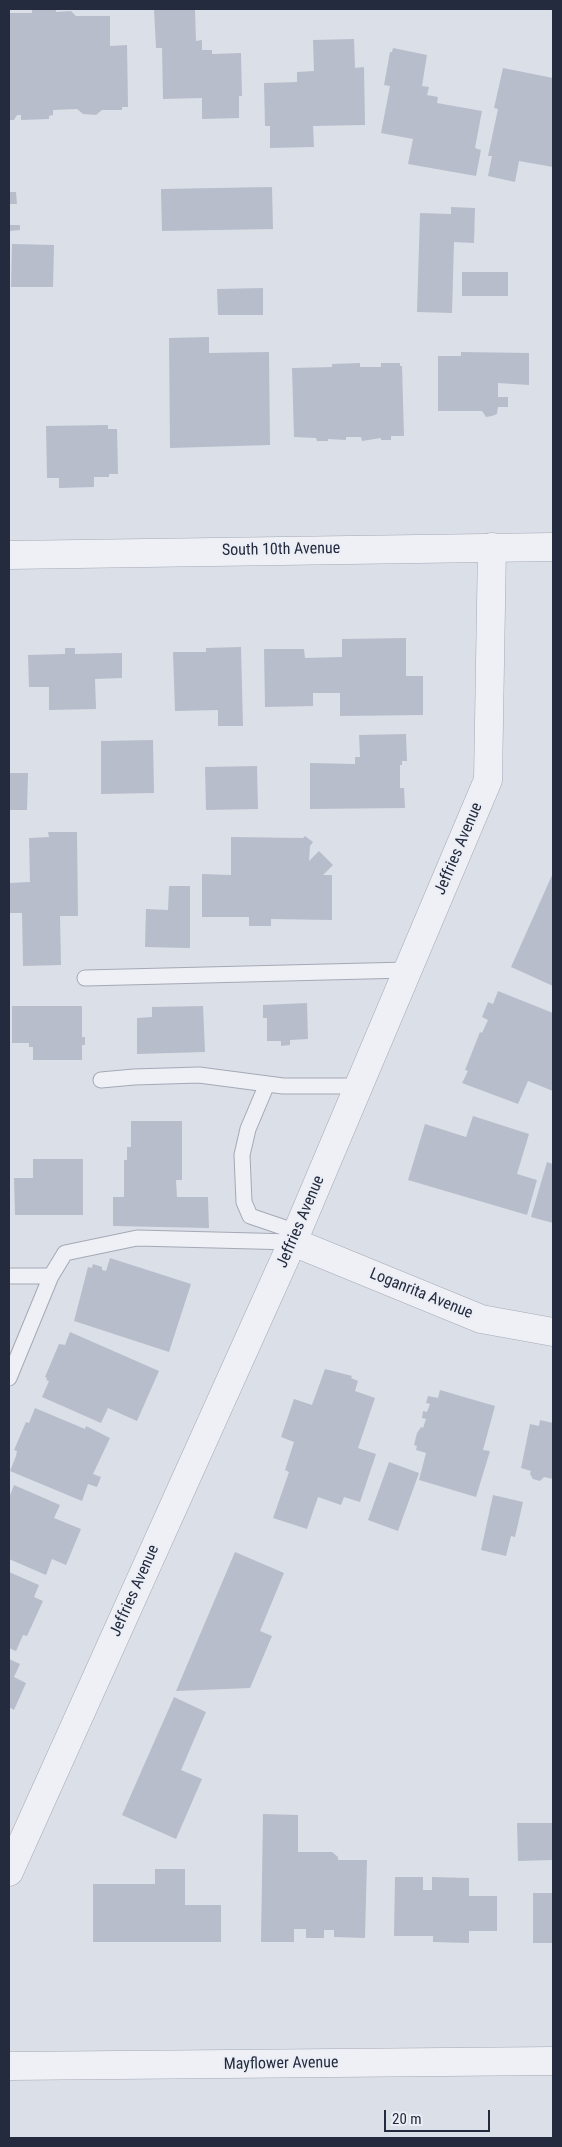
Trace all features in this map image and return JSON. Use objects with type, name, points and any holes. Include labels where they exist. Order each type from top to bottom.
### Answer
[{"type":"street","name":"Jeffries Avenue","points":[[9,1872],[295,1237],[488,780],[492,547]]},
{"type":"street","name":"South 10th Avenue","points":[[9,555],[553,547]]},
{"type":"street","name":"Loganrita Avenue","points":[[295,1237],[481,1319],[553,1332]]},
{"type":"street","name":"Mayflower Avenue","points":[[9,2066],[553,2061]]},
{"type":"lane","points":[[85,978],[407,970]]},
{"type":"lane","points":[[101,1080],[199,1075],[283,1086],[359,1086]]},
{"type":"lane","points":[[267,1084],[248,1129],[242,1155],[244,1202],[250,1216],[295,1237]]},
{"type":"lane","points":[[9,1378],[51,1276],[65,1253],[137,1238],[295,1237]]},
{"type":"lane","points":[[9,1276],[51,1276]]},
{"type":"building","points":[[32,9],[56,9],[56,12],[71,11],[76,16],[110,16],[110,46],[127,45],[128,107],[122,107],[122,110],[102,110],[96,115],[83,114],[77,109],[53,110],[53,115],[49,116],[49,119],[21,120],[21,115],[17,115],[14,120],[9,120],[9,13],[32,13]]},
{"type":"building","points":[[154,9],[195,9],[196,41],[202,40],[202,50],[212,50],[212,54],[241,53],[242,96],[239,96],[239,118],[202,119],[202,98],[163,99],[162,48],[156,48]]},
{"type":"building","points":[[354,39],[355,68],[364,67],[365,125],[313,126],[314,147],[270,148],[270,126],[265,126],[264,83],[297,82],[297,72],[314,71],[313,40]]},
{"type":"building","points":[[393,48],[427,55],[422,86],[429,87],[427,95],[438,97],[437,103],[482,111],[475,148],[481,150],[476,176],[408,164],[413,139],[381,133],[390,86],[384,85],[390,52],[392,52]]},
{"type":"building","points":[[503,68],[553,78],[553,167],[519,161],[515,182],[488,176],[492,156],[488,156],[498,109],[494,108]]},
{"type":"building","points":[[272,187],[273,229],[162,231],[161,189]]},
{"type":"building","points":[[9,192],[16,192],[17,204],[9,204]]},
{"type":"building","points":[[451,207],[475,208],[474,243],[454,242],[452,313],[417,312],[420,213],[451,214]]},
{"type":"building","points":[[9,225],[20,225],[20,230],[9,231]]},
{"type":"building","points":[[12,244],[54,245],[53,287],[11,287]]},
{"type":"building","points":[[462,272],[508,272],[508,296],[462,296]]},
{"type":"building","points":[[263,288],[263,315],[218,315],[217,289]]},
{"type":"building","points":[[209,337],[209,353],[269,352],[270,445],[170,448],[169,338]]},
{"type":"building","points":[[461,352],[529,353],[529,385],[498,383],[498,397],[508,397],[508,407],[498,407],[497,414],[492,416],[486,417],[482,411],[438,411],[438,356],[461,356]]},
{"type":"building","points":[[360,363],[360,367],[381,367],[381,363],[400,363],[400,366],[402,366],[404,436],[391,436],[391,440],[381,440],[381,438],[362,441],[361,437],[346,437],[346,440],[328,439],[328,441],[317,441],[316,438],[294,437],[292,368],[332,367],[332,364]]},
{"type":"building","points":[[108,425],[108,429],[117,429],[118,474],[109,474],[109,477],[94,477],[94,487],[59,488],[59,478],[47,478],[46,426]]},
{"type":"building","points":[[406,638],[406,676],[423,676],[423,715],[340,716],[340,693],[313,693],[313,706],[265,707],[264,649],[304,649],[305,658],[342,657],[342,639]]},
{"type":"building","points":[[241,647],[243,726],[218,726],[218,710],[175,711],[173,652],[206,652],[206,648]]},
{"type":"building","points":[[65,648],[75,648],[75,654],[122,653],[122,678],[95,679],[96,709],[49,710],[49,687],[29,687],[28,655],[65,654]]},
{"type":"building","points":[[406,734],[407,761],[402,761],[402,765],[400,765],[400,788],[404,788],[405,808],[310,809],[310,763],[355,764],[355,757],[360,757],[359,735]]},
{"type":"building","points":[[153,740],[154,793],[101,794],[101,741]]},
{"type":"building","points":[[257,766],[258,809],[206,810],[205,767]]},
{"type":"building","points":[[9,773],[28,773],[27,810],[9,810]]},
{"type":"building","points":[[48,832],[77,832],[78,916],[60,916],[61,965],[23,966],[22,913],[9,913],[9,883],[30,882],[29,838],[49,837]]},
{"type":"building","points":[[305,836],[313,842],[310,846],[309,861],[319,851],[333,865],[323,875],[332,875],[332,920],[271,919],[271,926],[249,926],[249,917],[202,917],[202,874],[231,875],[231,837],[303,838]]},
{"type":"building","points":[[553,873],[553,986],[511,967]]},
{"type":"building","points":[[169,886],[190,886],[190,948],[145,947],[146,909],[168,910]]},
{"type":"building","points":[[498,991],[553,1013],[553,1091],[528,1081],[518,1104],[462,1083],[468,1071],[465,1070],[480,1032],[482,1033],[488,1020],[482,1017],[488,1002],[493,1004]]},
{"type":"building","points":[[307,1003],[308,1039],[290,1040],[290,1045],[281,1046],[281,1041],[267,1041],[267,1018],[263,1018],[263,1005]]},
{"type":"building","points":[[12,1006],[82,1006],[82,1037],[85,1037],[85,1045],[82,1045],[82,1060],[33,1060],[33,1047],[29,1047],[29,1043],[12,1043]]},
{"type":"building","points":[[203,1006],[205,1052],[137,1054],[137,1018],[152,1017],[152,1007]]},
{"type":"building","points":[[473,1116],[529,1134],[517,1174],[537,1180],[527,1215],[408,1180],[425,1124],[466,1137]]},
{"type":"building","points":[[131,1121],[182,1121],[182,1180],[176,1180],[177,1197],[208,1197],[209,1228],[113,1226],[113,1197],[124,1197],[124,1160],[127,1160],[127,1147],[131,1147]]},
{"type":"building","points":[[33,1159],[83,1159],[83,1215],[15,1215],[14,1178],[33,1178]]},
{"type":"building","points":[[547,1162],[553,1164],[553,1223],[531,1217]]},
{"type":"building","points":[[110,1258],[191,1284],[169,1352],[74,1321],[88,1267],[92,1268],[93,1264],[102,1267],[102,1270],[106,1271]]},
{"type":"building","points":[[70,1332],[159,1371],[137,1421],[108,1408],[101,1423],[42,1397],[49,1381],[45,1377],[59,1344],[65,1345]]},
{"type":"building","points":[[325,1369],[352,1376],[351,1378],[358,1381],[355,1391],[375,1398],[358,1448],[376,1454],[360,1502],[344,1497],[341,1505],[318,1497],[307,1529],[273,1518],[289,1472],[285,1470],[294,1442],[281,1437],[294,1399],[312,1405]]},
{"type":"building","points":[[440,1390],[495,1406],[483,1450],[490,1451],[476,1497],[419,1480],[426,1453],[416,1450],[417,1446],[414,1445],[417,1433],[421,1427],[423,1428],[426,1419],[422,1418],[423,1411],[427,1412],[430,1404],[426,1403],[428,1396],[438,1398]]},
{"type":"building","points":[[35,1408],[85,1429],[86,1426],[110,1438],[93,1474],[101,1477],[97,1487],[88,1484],[82,1501],[10,1471],[17,1451],[14,1450],[26,1422],[29,1423]]},
{"type":"building","points":[[540,1420],[553,1423],[553,1479],[544,1477],[540,1481],[533,1479],[530,1474],[531,1471],[521,1468],[530,1424],[539,1426]]},
{"type":"building","points":[[389,1462],[419,1473],[398,1531],[368,1520]]},
{"type":"building","points":[[14,1485],[60,1505],[54,1518],[81,1529],[66,1565],[52,1559],[46,1575],[9,1559],[9,1498]]},
{"type":"building","points":[[493,1495],[523,1502],[515,1537],[511,1536],[506,1556],[481,1550]]},
{"type":"building","points":[[235,1552],[284,1573],[260,1631],[272,1636],[250,1688],[176,1691]]},
{"type":"building","points":[[9,1572],[39,1585],[34,1597],[43,1601],[27,1636],[23,1635],[16,1651],[9,1648]]},
{"type":"building","points":[[9,1659],[20,1664],[14,1677],[26,1683],[14,1710],[9,1707]]},
{"type":"building","points":[[174,1697],[206,1712],[181,1770],[202,1779],[176,1839],[122,1815]]},
{"type":"building","points":[[263,1814],[298,1815],[298,1852],[332,1852],[338,1857],[338,1860],[367,1860],[365,1938],[334,1937],[334,1930],[324,1930],[324,1938],[306,1938],[306,1929],[294,1929],[294,1942],[261,1942]]},
{"type":"building","points":[[517,1823],[553,1823],[553,1860],[518,1861]]},
{"type":"building","points":[[155,1869],[185,1869],[185,1905],[221,1905],[221,1942],[93,1942],[93,1884],[155,1884]]},
{"type":"building","points":[[395,1877],[423,1877],[423,1890],[432,1890],[432,1877],[469,1878],[469,1896],[497,1896],[497,1931],[469,1931],[469,1943],[433,1942],[433,1936],[394,1936]]},
{"type":"building","points":[[533,1893],[553,1893],[553,1943],[533,1943]]}]
